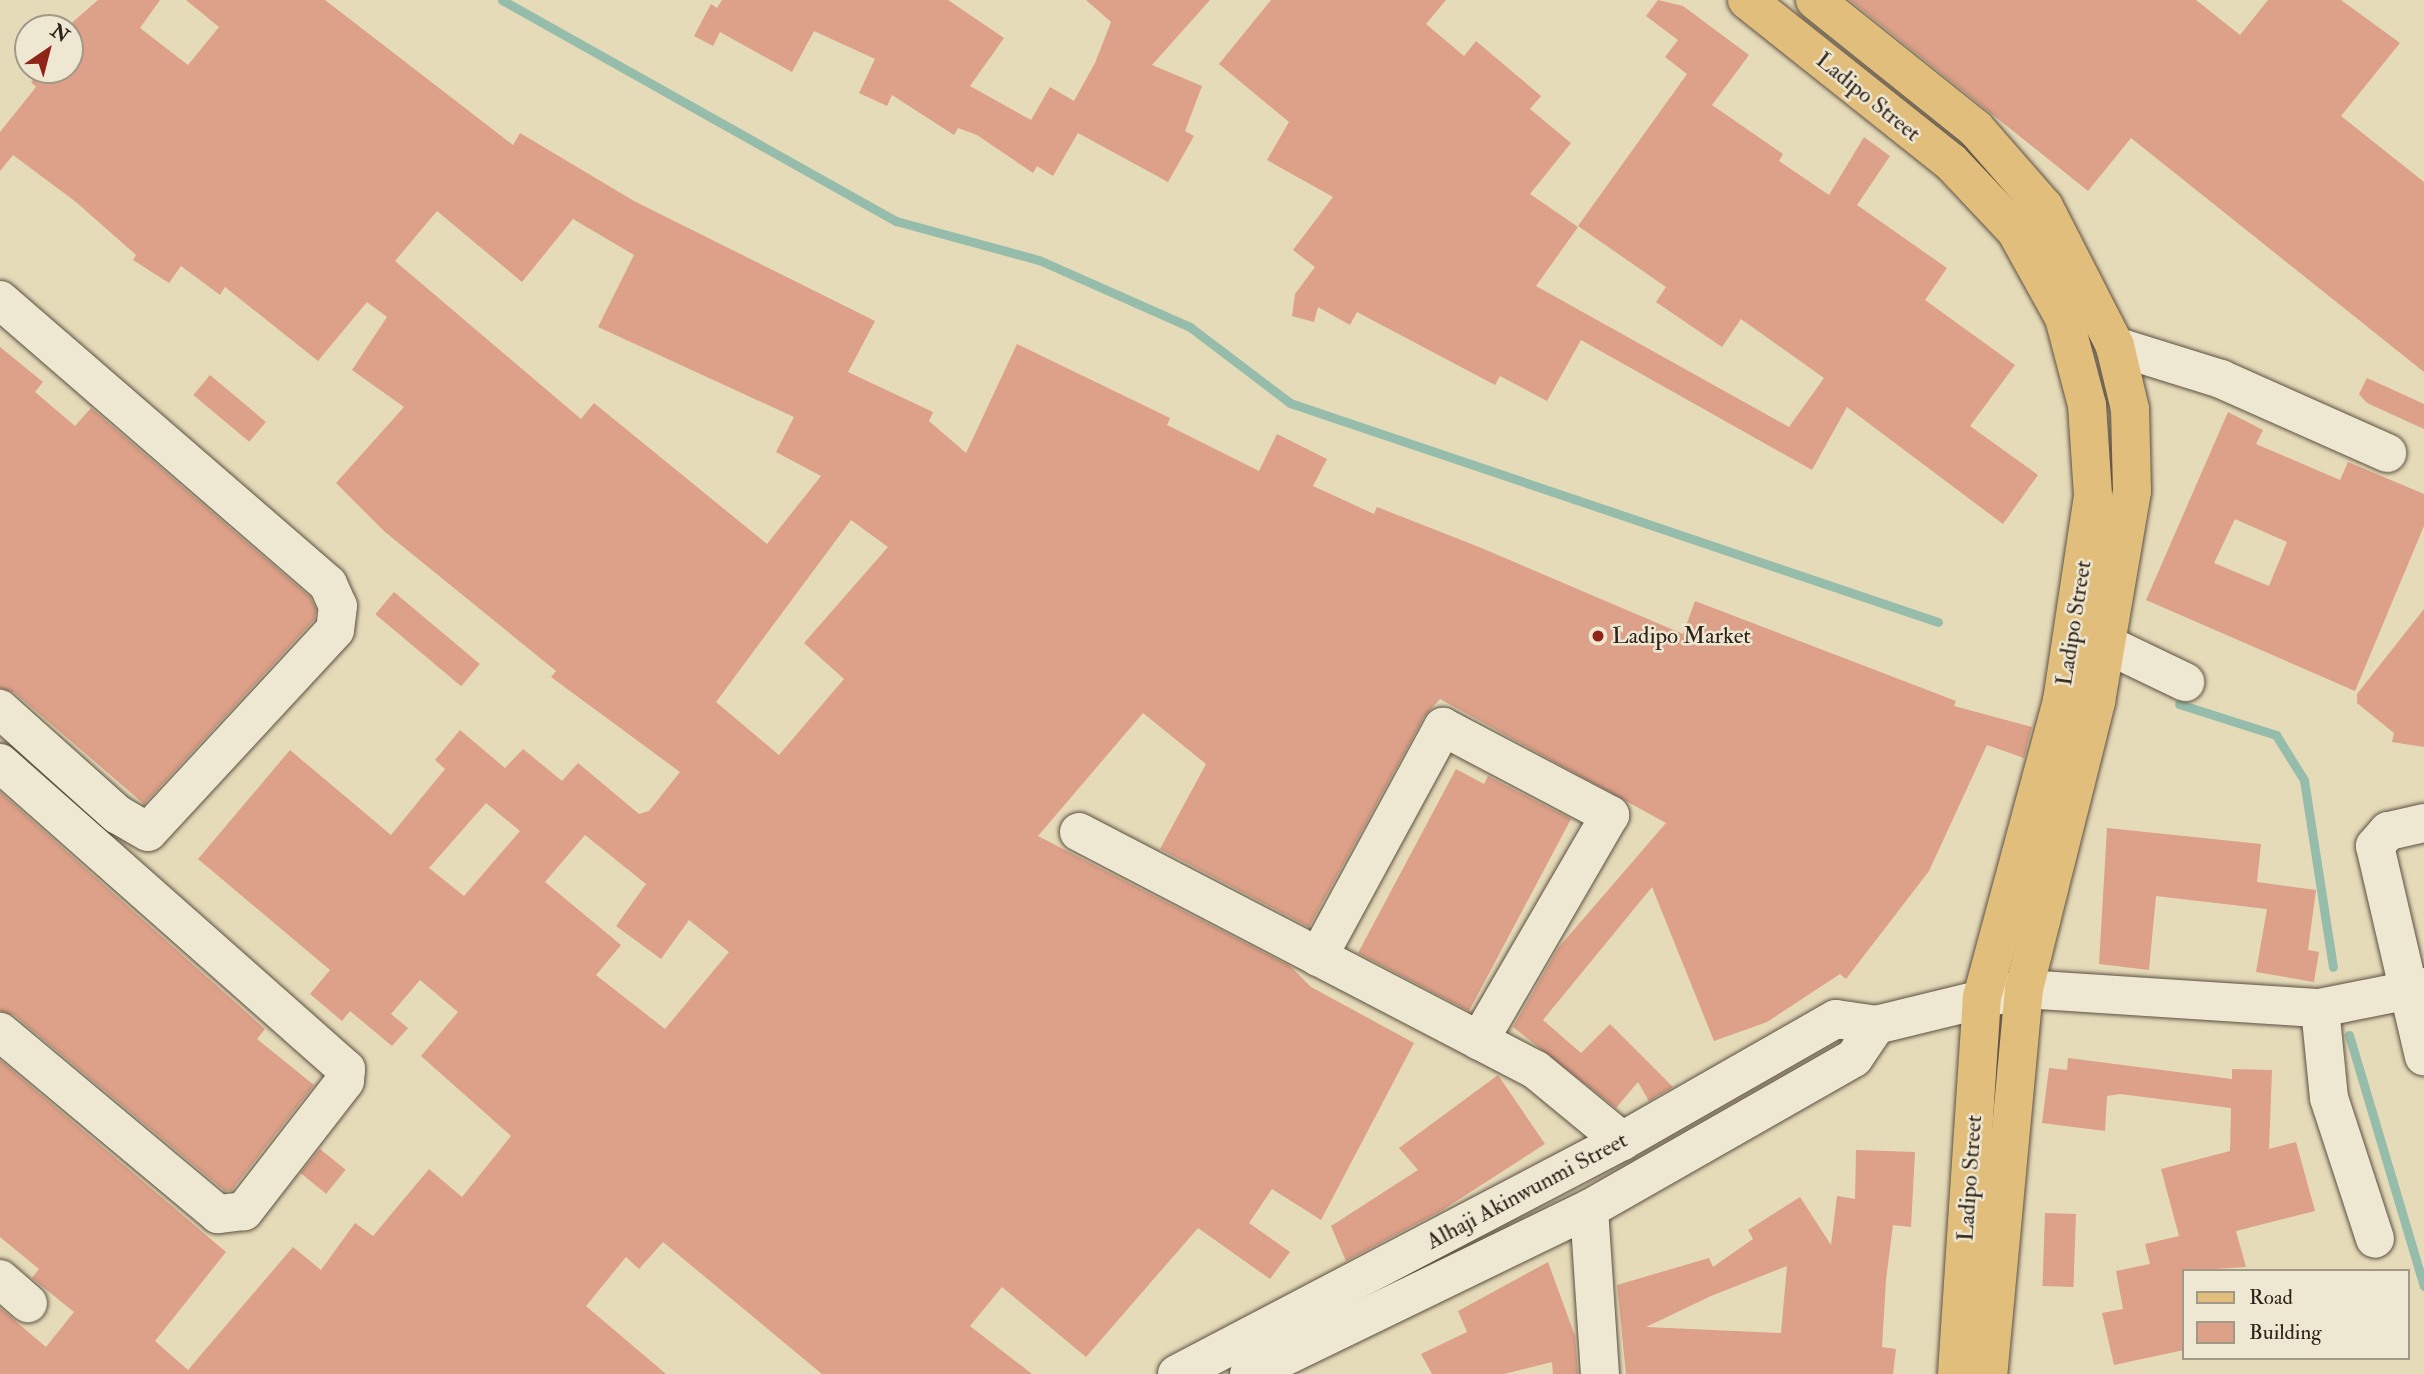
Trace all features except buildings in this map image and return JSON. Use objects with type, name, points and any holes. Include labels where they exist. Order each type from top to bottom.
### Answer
[{"type":"main road","name":"Ladipo Street","points":[[1748,0],[1951,162],[2015,231],[2064,318],[2087,405],[2093,496],[2062,701],[1982,997],[1957,1374]]},
{"type":"main road","name":"Ladipo Street","points":[[1815,0],[1976,129],[2044,207],[2115,346],[2130,409],[2132,491],[2106,645],[2024,989],[1987,1374]]},
{"type":"street","points":[[0,300],[328,584],[338,606],[335,630],[148,832],[118,815],[0,709]]},
{"type":"street","points":[[2115,346],[2221,379],[2387,453]]},
{"type":"street","points":[[2106,645],[2185,682]]},
{"type":"street","points":[[1318,957],[1443,727],[1610,816],[1479,1041]]},
{"type":"street","points":[[0,762],[346,1069],[345,1081],[244,1211],[218,1214],[0,1032]]},
{"type":"street","points":[[2424,823],[2388,831],[2375,846],[2415,989],[2424,1056]]},
{"type":"street","points":[[1079,832],[1536,1070],[1622,1141]]},
{"type":"street","name":"Alhaji Akinwunmi Street","points":[[1177,1374],[1622,1141],[1836,1019],[1876,1025],[1982,997],[2024,989],[2320,1008],[2415,989]]},
{"type":"street","points":[[2320,1008],[2329,1098],[2375,1239]]},
{"type":"street","name":"Alhaji Akinwunmi Street","points":[[1249,1374],[1589,1209],[1854,1058],[1876,1025]]},
{"type":"street","points":[[1589,1209],[1600,1374]]},
{"type":"waterway","points":[[502,0],[896,221],[1039,260],[1190,327],[1290,403],[1938,622]]},
{"type":"waterway","points":[[2179,704],[2276,735],[2304,780],[2333,967]]},
{"type":"waterway","points":[[2349,1035],[2424,1286]]},
{"type":"place","name":"Ladipo Market","points":[[1598,636]]}]
